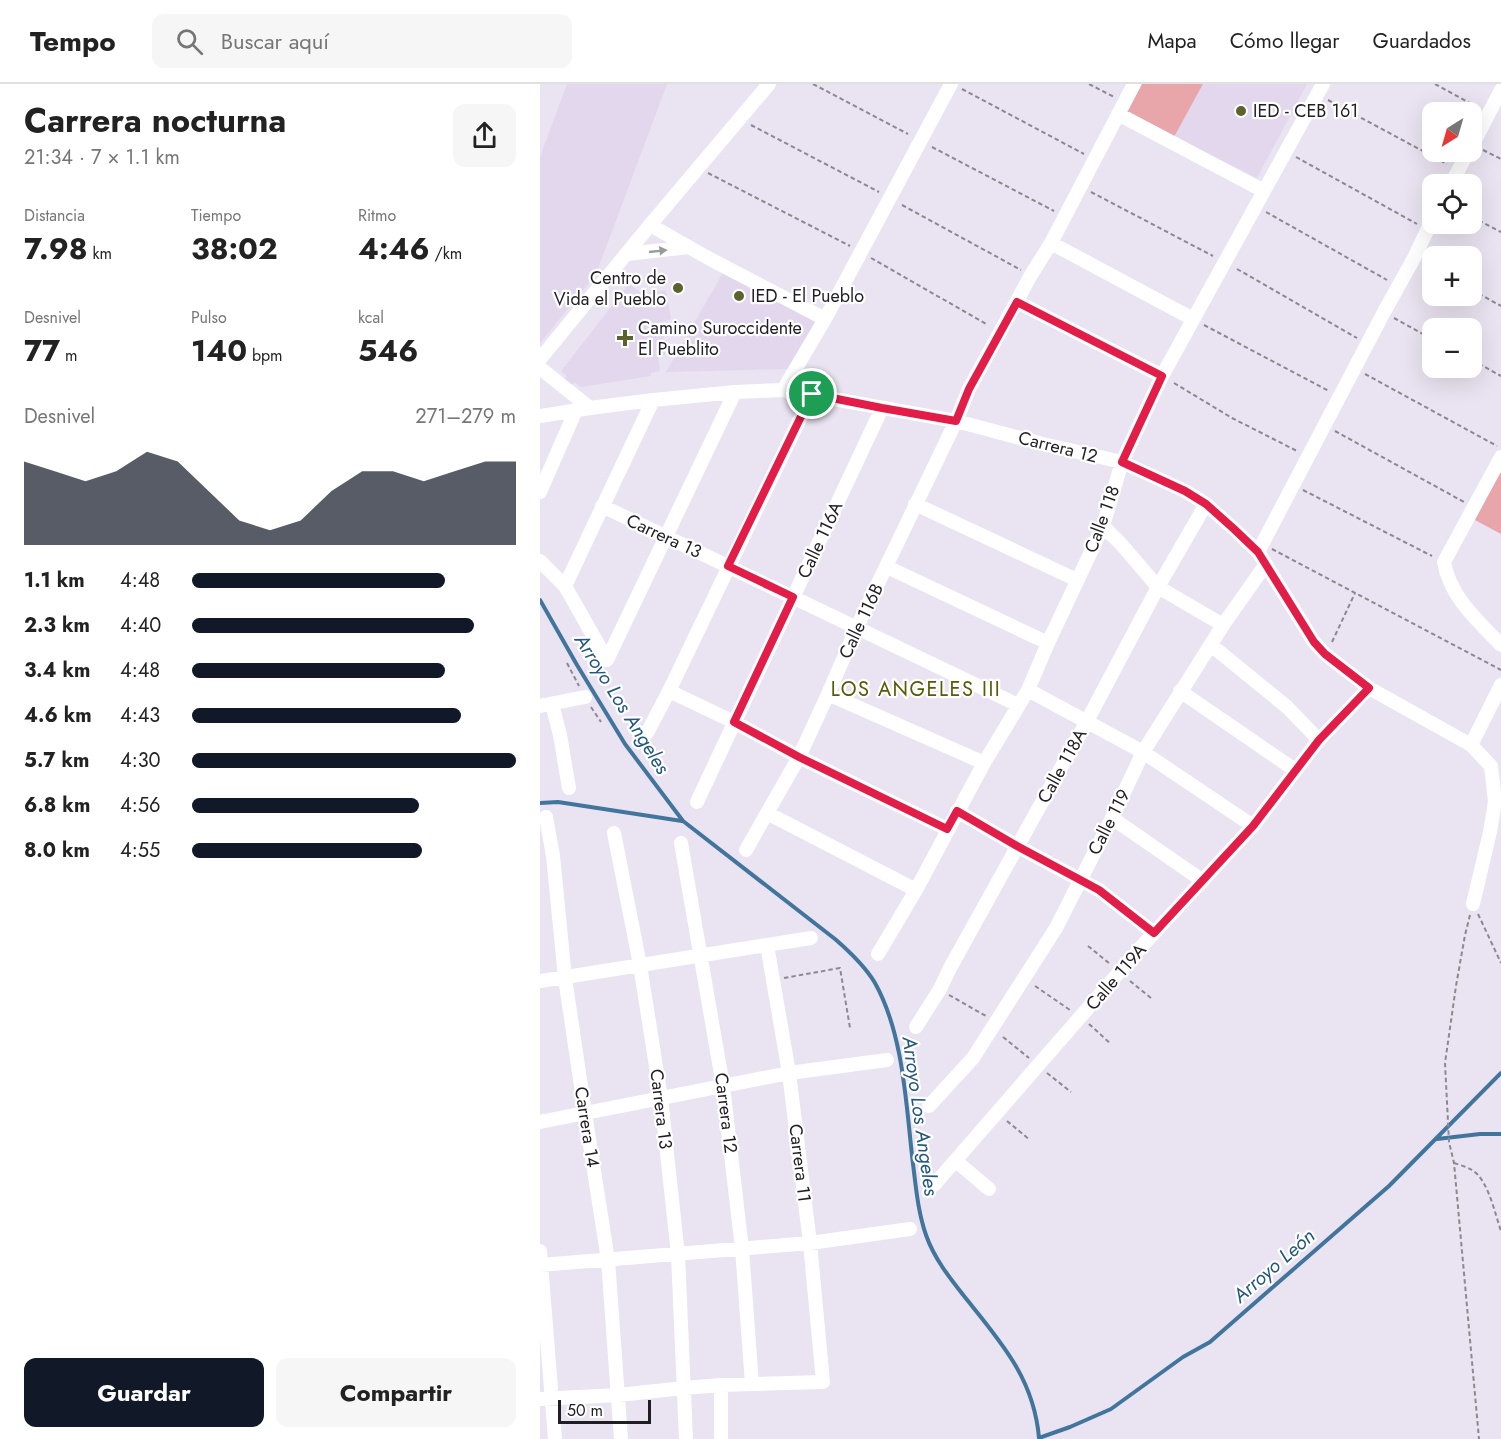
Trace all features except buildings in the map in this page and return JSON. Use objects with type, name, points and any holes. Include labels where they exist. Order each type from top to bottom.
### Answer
[{"type":"street","points":[[540,360],[769,84]]},
{"type":"street","points":[[783,390],[825,319],[952,84]]},
{"type":"street","name":"Calle 116B","points":[[746,850],[799,757],[857,627],[956,421],[969,389],[1051,243],[1134,84]]},
{"type":"street","name":"Calle 118","points":[[878,954],[916,890],[984,763],[1028,690],[1103,526],[1122,462],[1162,376],[1320,89]]},
{"type":"street","points":[[1482,127],[1501,90]]},
{"type":"street","points":[[1121,108],[1264,191]]},
{"type":"street","points":[[1456,174],[1463,162]]},
{"type":"street","points":[[650,225],[825,319]]},
{"type":"street","points":[[1260,548],[1425,234]]},
{"type":"street","points":[[1051,243],[1193,319]]},
{"type":"street","points":[[627,254],[689,247]]},
{"type":"street","points":[[1017,302],[1162,376]]},
{"type":"street","points":[[540,368],[583,409],[540,492]]},
{"type":"street","name":"Carrera 12","points":[[540,416],[653,400],[783,390],[956,421],[1122,462],[1185,491],[1206,504],[1260,548],[1266,564],[1314,642],[1325,654],[1369,688],[1472,745]]},
{"type":"street","points":[[540,561],[565,586],[607,660],[735,392]]},
{"type":"street","points":[[647,733],[812,394]]},
{"type":"street","points":[[565,586],[653,400]]},
{"type":"street","name":"Calle 116A","points":[[697,802],[882,408]]},
{"type":"street","points":[[1501,457],[1444,562],[1449,582],[1457,596],[1472,616],[1501,645]]},
{"type":"street","points":[[915,504],[1077,580]]},
{"type":"street","name":"Calle 118A","points":[[916,1027],[940,989],[1158,587],[1206,504]]},
{"type":"street","name":"Carrera 13","points":[[602,506],[1018,705]]},
{"type":"street","points":[[1103,526],[1158,587],[1222,626]]},
{"type":"street","name":"Calle 119","points":[[929,1107],[973,1058],[1056,928],[1143,752],[1222,626],[1266,564]]},
{"type":"street","points":[[887,567],[1048,643]]},
{"type":"street","points":[[1211,645],[1287,707],[1319,740]]},
{"type":"street","points":[[1473,904],[1496,802],[1491,766],[1472,745],[1501,685]]},
{"type":"street","name":"Calle 119A","points":[[934,1185],[1154,933],[1253,826],[1319,740],[1369,688]]},
{"type":"street","points":[[1028,690],[1143,752],[1253,826]]},
{"type":"street","points":[[669,691],[947,829]]},
{"type":"street","points":[[1180,691],[1295,770]]},
{"type":"street","points":[[828,694],[984,763]]},
{"type":"street","points":[[569,788],[560,735],[546,705],[585,697]]},
{"type":"street","points":[[957,811],[1099,890],[1154,933]]},
{"type":"street","points":[[767,813],[916,890]]},
{"type":"street","name":"Carrera 14","points":[[546,817],[553,856],[547,871],[608,1260],[621,1439]]},
{"type":"street","points":[[1112,818],[1203,881]]},
{"type":"street","name":"Carrera 13","points":[[614,833],[640,965],[661,1098],[678,1255],[686,1439]]},
{"type":"street","name":"Carrera 12","points":[[681,843],[723,1086],[742,1249],[752,1384]]},
{"type":"street","points":[[540,981],[811,938]]},
{"type":"street","name":"Carrera 11","points":[[752,1384],[823,1382],[810,1242],[789,1073],[767,945]]},
{"type":"street","points":[[540,1122],[789,1073],[887,1060]]},
{"type":"street","points":[[956,1161],[989,1189]]},
{"type":"street","points":[[555,1439],[546,1398],[541,1261],[608,1260],[678,1255],[910,1229]]},
{"type":"street","points":[[546,1398],[618,1395],[752,1384]]},
{"type":"street","points":[[721,1385],[721,1439]]},
{"type":"path","points":[[813,84],[1065,217]]},
{"type":"path","points":[[952,84],[1094,159]]},
{"type":"path","points":[[1089,84],[1121,108]]},
{"type":"path","points":[[1435,84],[1489,114]]},
{"type":"path","points":[[1320,89],[1458,171]]},
{"type":"path","points":[[1482,150],[1501,159]]},
{"type":"path","points":[[1286,152],[1422,221]]},
{"type":"path","points":[[1256,207],[1398,286]]},
{"type":"path","points":[[1482,222],[1501,232]]},
{"type":"path","points":[[1482,296],[1501,306]]},
{"type":"path","points":[[1384,312],[1422,333]]},
{"type":"path","points":[[1193,319],[1339,397]]},
{"type":"path","points":[[1482,366],[1501,376]]},
{"type":"path","points":[[1354,368],[1501,448]]},
{"type":"path","points":[[1162,376],[1232,418],[1308,457]]},
{"type":"path","points":[[1324,425],[1474,507]]},
{"type":"path","points":[[1292,485],[1444,562]]},
{"type":"path","points":[[1260,548],[1355,593],[1501,670]]},
{"type":"path","points":[[1325,654],[1355,593]]},
{"type":"path","points":[[1473,904],[1501,963]]},
{"type":"path","points":[[1473,904],[1465,935],[1445,1063],[1449,1142],[1454,1163],[1479,1439]]},
{"type":"path","points":[[773,981],[840,968],[850,1028]]},
{"type":"path","points":[[940,989],[996,1023]]},
{"type":"path","points":[[998,1113],[1030,1140]]},
{"type":"path","points":[[1454,1163],[1473,1170],[1482,1179],[1501,1231]]},
{"type":"shaded area","points":[[567,84],[667,84],[596,274],[540,343],[540,157]]},
{"type":"shaded area","points":[[1142,84],[1203,84],[1174,137],[1127,112]]},
{"type":"shaded area","name":"IED - CEB 161","points":[[1203,84],[1307,84],[1257,178],[1174,137]]},
{"type":"shaded area","name":"IED - El Pueblo","points":[[724,271],[816,322],[789,369],[666,372]]},
{"type":"shaded area","name":"Camino Suroccidente El Pueblito","points":[[629,284],[642,294],[666,290],[671,319],[662,322],[665,355],[658,356],[660,371],[651,373],[651,376],[581,387],[574,382],[569,389],[562,383],[567,376],[561,371]]},
{"type":"shaded area","points":[[1501,470],[1501,534],[1475,520]]},
{"type":"waterway","name":"Arroyo Los Angeles","points":[[540,600],[625,744],[683,821],[835,939],[857,960],[875,983],[885,1003],[898,1048],[906,1095],[918,1200],[926,1235],[942,1267],[1013,1361],[1030,1397],[1039,1438]]},
{"type":"waterway","name":"Arroyo Los Angeles","points":[[540,803],[558,802],[682,821]]},
{"type":"waterway","name":"Arroyo León","points":[[1039,1438],[1111,1409],[1183,1357],[1210,1342],[1389,1186],[1501,1073]]},
{"type":"waterway","points":[[1437,1139],[1501,1134]]},
{"type":"place","name":"IED - CEB 161","points":[[1241,111]]},
{"type":"place","name":"Centro de Vida el Pueblo","points":[[678,288]]},
{"type":"place","name":"IED - El Pueblo","points":[[739,296]]},
{"type":"place","name":"Camino Suroccidente El Pueblito","points":[[625,338]]},
{"type":"district","name":"LOS ANGELES III","points":[[916,689]]},
{"type":"route","points":[[1017,302],[1162,376],[1122,462],[1185,491],[1206,504],[1234,529],[1258,552],[1314,642],[1325,654],[1369,688],[1319,740],[1253,826],[1154,933],[1099,890],[957,811],[947,829],[799,757],[734,722],[793,597],[728,566],[812,394],[956,421],[969,389],[1017,302]]}]
